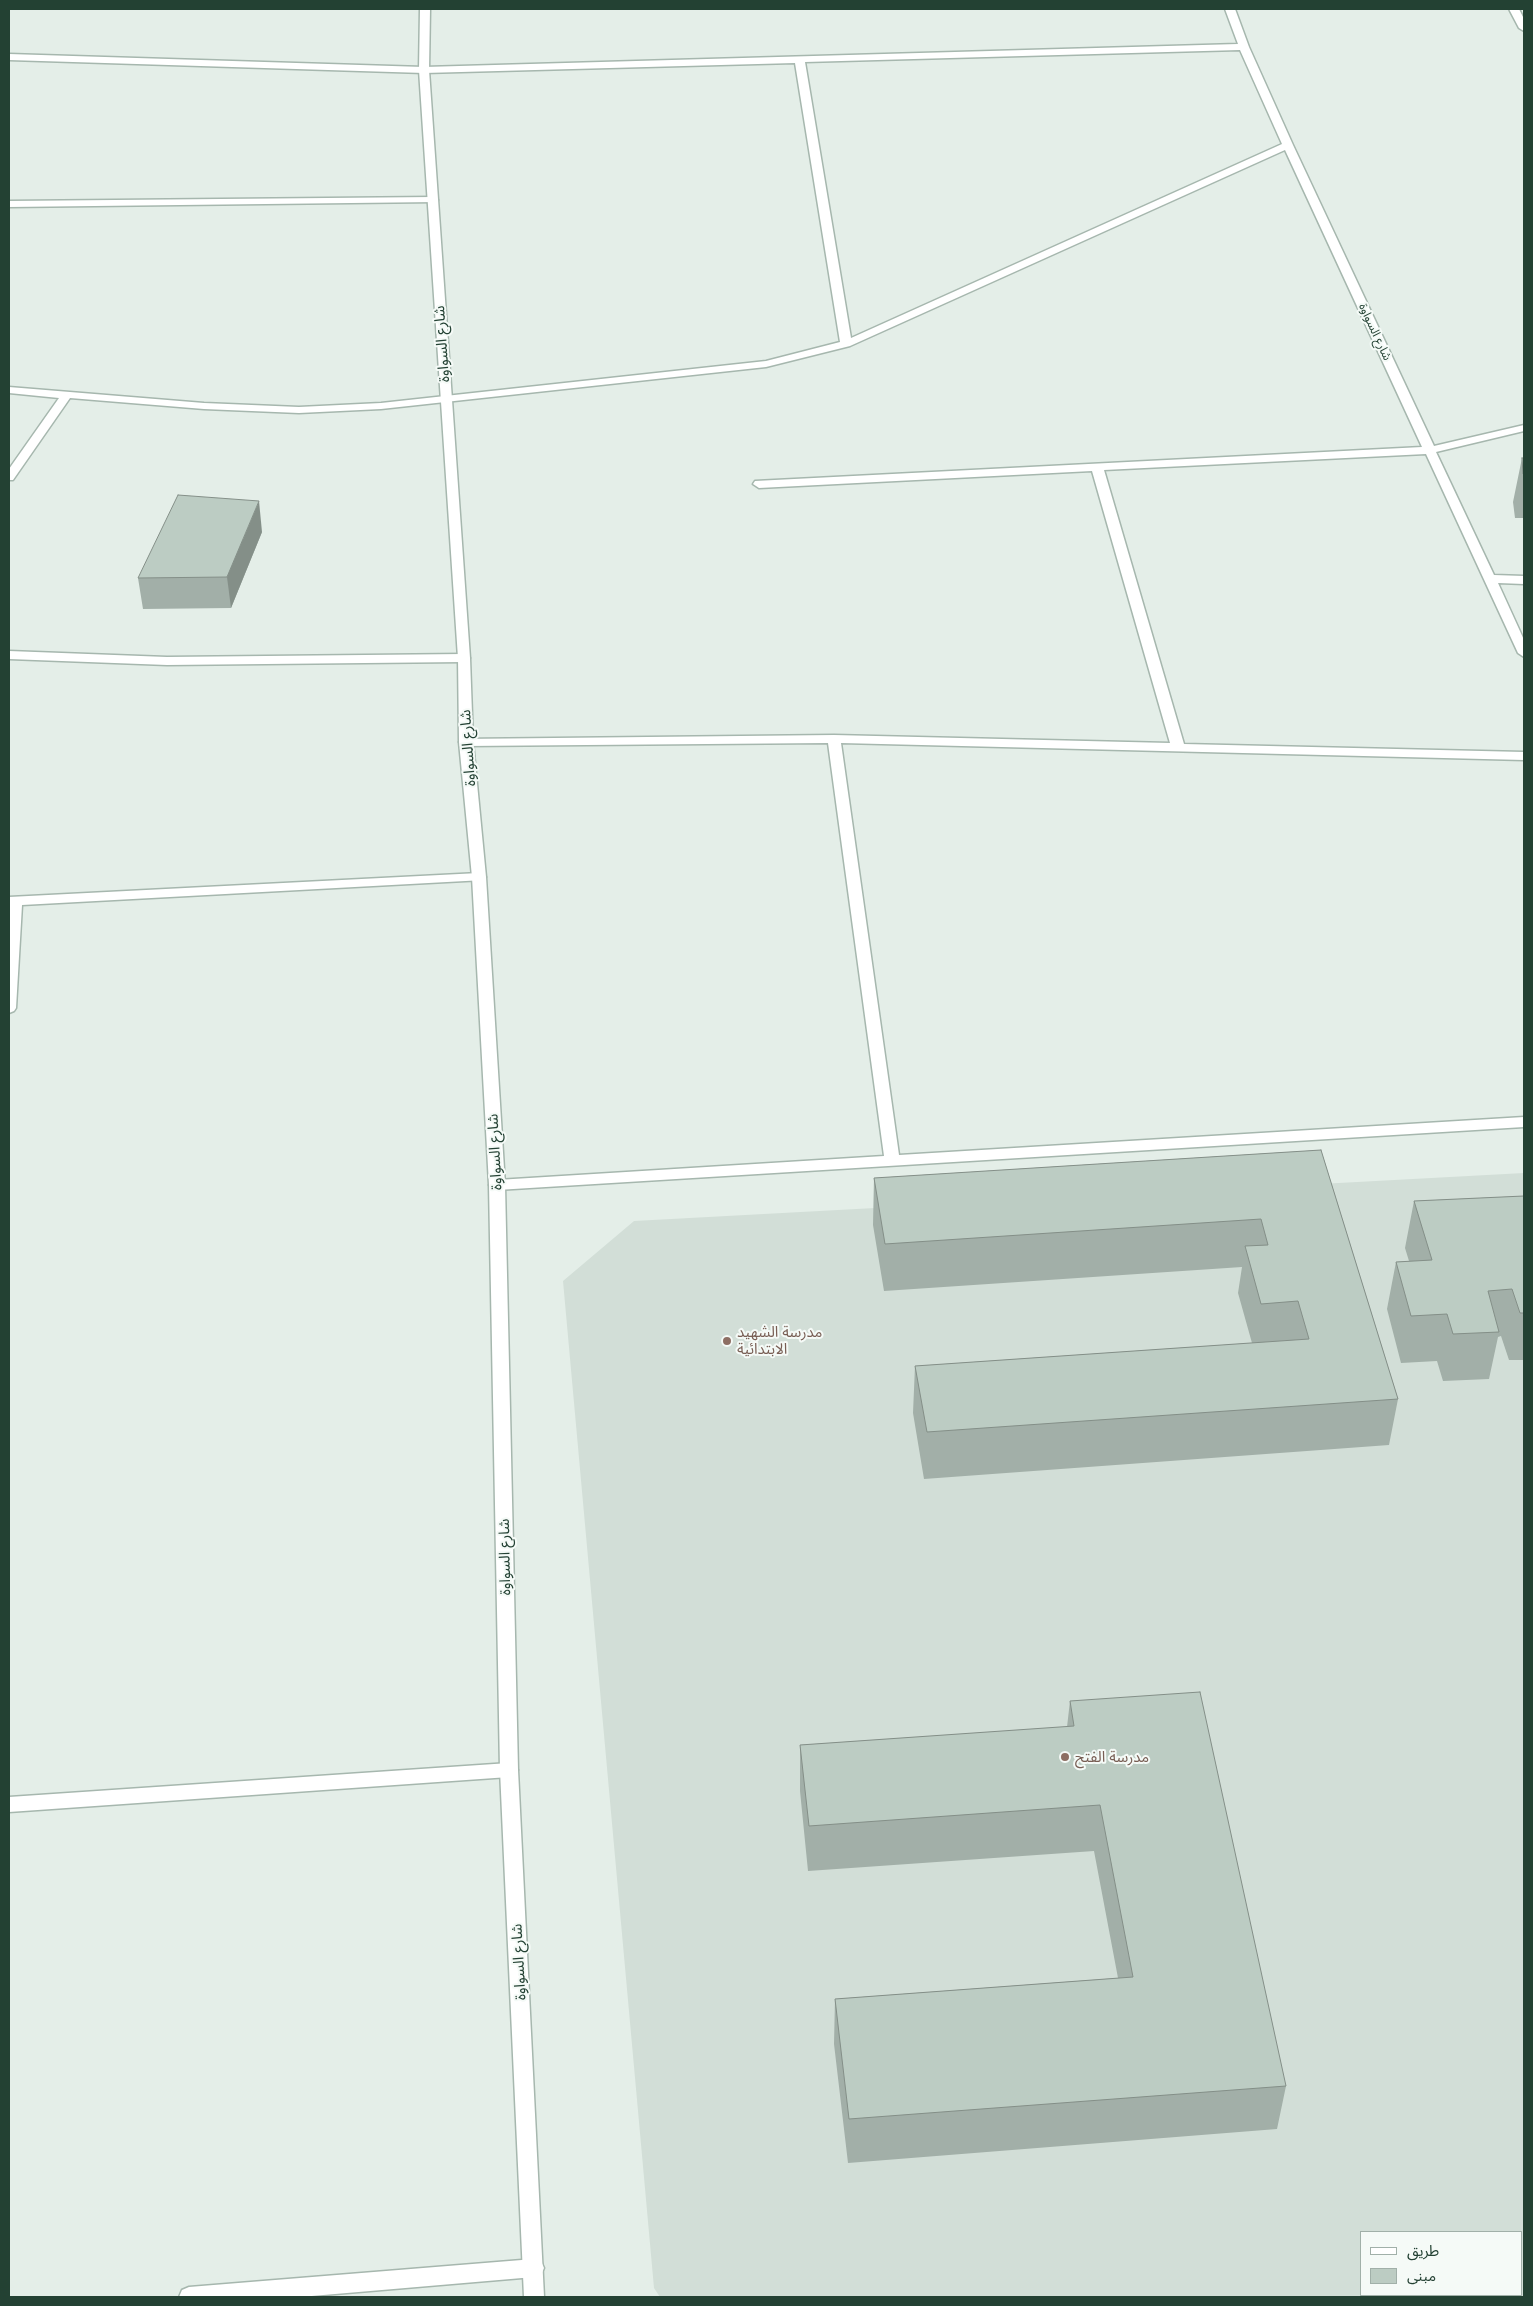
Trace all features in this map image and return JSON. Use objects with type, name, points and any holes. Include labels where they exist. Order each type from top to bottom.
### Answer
[{"type":"street","name":"شارع السواوة","points":[[425,9],[424,70],[464,658],[466,742],[479,877],[497,1185],[509,1770],[534,2297]]},
{"type":"street","name":"شارع السواوة","points":[[1230,9],[1244,47],[1288,145],[1524,653]]},
{"type":"street","points":[[1514,9],[1524,28]]},
{"type":"street","points":[[9,57],[424,70],[1244,47]]},
{"type":"street","points":[[800,60],[846,344]]},
{"type":"street","points":[[9,390],[204,406],[299,410],[381,406],[766,364],[846,344],[1288,145]]},
{"type":"street","points":[[9,204],[433,200]]},
{"type":"street","points":[[9,477],[67,394]]},
{"type":"street","points":[[759,484],[1430,450],[1524,428]]},
{"type":"street","points":[[1097,466],[1178,747]]},
{"type":"street","points":[[1488,579],[1524,580]]},
{"type":"street","points":[[9,655],[167,661],[464,658]]},
{"type":"street","points":[[834,739],[892,1161]]},
{"type":"street","points":[[466,742],[834,739],[1524,756]]},
{"type":"street","points":[[9,1008],[12,901],[479,877]]},
{"type":"street","points":[[497,1185],[1524,1122]]},
{"type":"street","points":[[9,1805],[509,1770]]},
{"type":"street","points":[[190,2297],[534,2268]]},
{"type":"shaded area","name":"مدرسة الفتح","points":[[1524,1173],[1524,2297],[660,2297],[654,2288],[563,1281],[634,1221]]},
{"type":"building","points":[[1522,458],[1524,458],[1524,474],[1523,474]]},
{"type":"building","points":[[178,495],[259,501],[227,577],[138,578]]},
{"type":"building","points":[[1321,1150],[1398,1399],[927,1432],[915,1366],[1309,1339],[1298,1301],[1261,1304],[1245,1246],[1268,1245],[1261,1219],[885,1244],[874,1178]]},
{"type":"building","points":[[1524,1196],[1524,1313],[1520,1313],[1512,1289],[1488,1291],[1499,1332],[1453,1334],[1447,1314],[1411,1316],[1396,1262],[1432,1260],[1414,1201]]},
{"type":"building","points":[[1200,1692],[1286,2086],[849,2119],[835,1999],[1133,1977],[1100,1805],[809,1826],[800,1745],[1074,1726],[1070,1701]]},
{"type":"place","name":"مدرسة الشهيد الابتدائية","points":[[727,1341]]},
{"type":"place","name":"مدرسة الفتح","points":[[1065,1757]]}]
